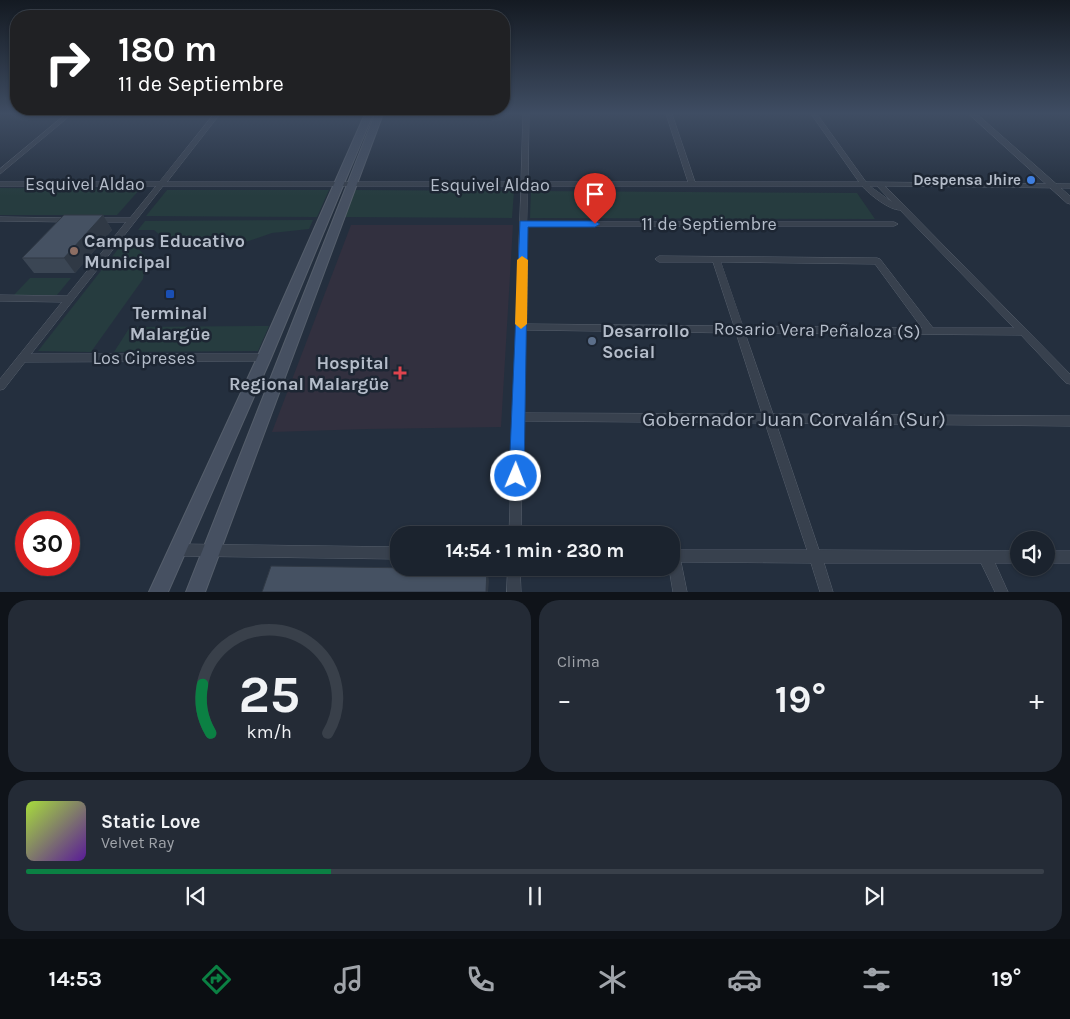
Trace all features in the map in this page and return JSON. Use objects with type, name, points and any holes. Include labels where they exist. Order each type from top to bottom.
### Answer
[{"type":"main road","points":[[195,592],[212,550],[360,142]]},
{"type":"main road","points":[[158,592],[264,358],[366,142]]},
{"type":"street","points":[[0,172],[36,142]]},
{"type":"street","points":[[0,386],[195,142]]},
{"type":"street","points":[[515,526],[525,142]]},
{"type":"street","points":[[678,142],[693,185]]},
{"type":"street","points":[[834,142],[864,184],[872,192],[914,219]]},
{"type":"street","points":[[1004,142],[1070,201]]},
{"type":"street","name":"Esquivel Aldao","points":[[0,184],[879,184],[1070,186]]},
{"type":"street","points":[[879,184],[1070,380]]},
{"type":"street","points":[[0,219],[76,220]]},
{"type":"street","points":[[86,220],[134,220]]},
{"type":"street","name":"11 de Septiembre","points":[[523,224],[894,224]]},
{"type":"street","points":[[659,259],[877,261],[930,331]]},
{"type":"street","points":[[716,259],[827,592]]},
{"type":"street","points":[[0,298],[70,299]]},
{"type":"street","name":"Rosario Vera Peñaloza (S)","points":[[520,327],[1024,332]]},
{"type":"street","name":"Los Cipreses","points":[[23,358],[264,358]]},
{"type":"street","name":"Gobernador Juan Corvalán (Sur)","points":[[518,417],[1070,422]]},
{"type":"street","points":[[177,550],[390,553]]},
{"type":"street","points":[[680,556],[1010,557]]},
{"type":"street","points":[[985,557],[1002,592]]},
{"type":"street","points":[[1055,557],[1070,557]]},
{"type":"street","points":[[514,576],[514,592]]},
{"type":"street","points":[[676,576],[680,592]]},
{"type":"shaded area","name":"Hospital Regional Malargüe","points":[[351,225],[513,225],[501,427],[272,432]]},
{"type":"green space","points":[[0,188],[140,189],[117,215],[0,215]]},
{"type":"green space","points":[[167,190],[329,190],[317,217],[146,216]]},
{"type":"green space","points":[[354,190],[514,191],[512,218],[343,217]]},
{"type":"green space","points":[[531,191],[857,193],[875,219],[530,218]]},
{"type":"green space","points":[[313,220],[309,229],[272,233],[237,245],[171,245],[154,230],[138,230],[145,221]]},
{"type":"green space","points":[[122,244],[135,245],[146,257],[143,279],[91,352],[38,351]]},
{"type":"green space","points":[[30,278],[71,278],[57,295],[14,295]]},
{"type":"green space","points":[[269,326],[258,351],[114,352],[130,327]]},
{"type":"building","points":[[64,215],[103,215],[64,258],[22,258]]},
{"type":"building","points":[[271,566],[390,568],[390,576],[487,576],[486,592],[262,592]]},
{"type":"slow traffic","points":[[521,324],[522,260]]},
{"type":"place","name":"Despensa Jhire","points":[[1031,180]]},
{"type":"place","name":"Campus Educativo Municipal","points":[[74,251]]},
{"type":"place","name":"Terminal Malargüe","points":[[170,294]]},
{"type":"place","name":"Desarrollo Social","points":[[592,341]]},
{"type":"place","name":"Hospital Regional Malargüe","points":[[400,373]]},
{"type":"route","points":[[516,476],[523,224],[595,224]]}]
